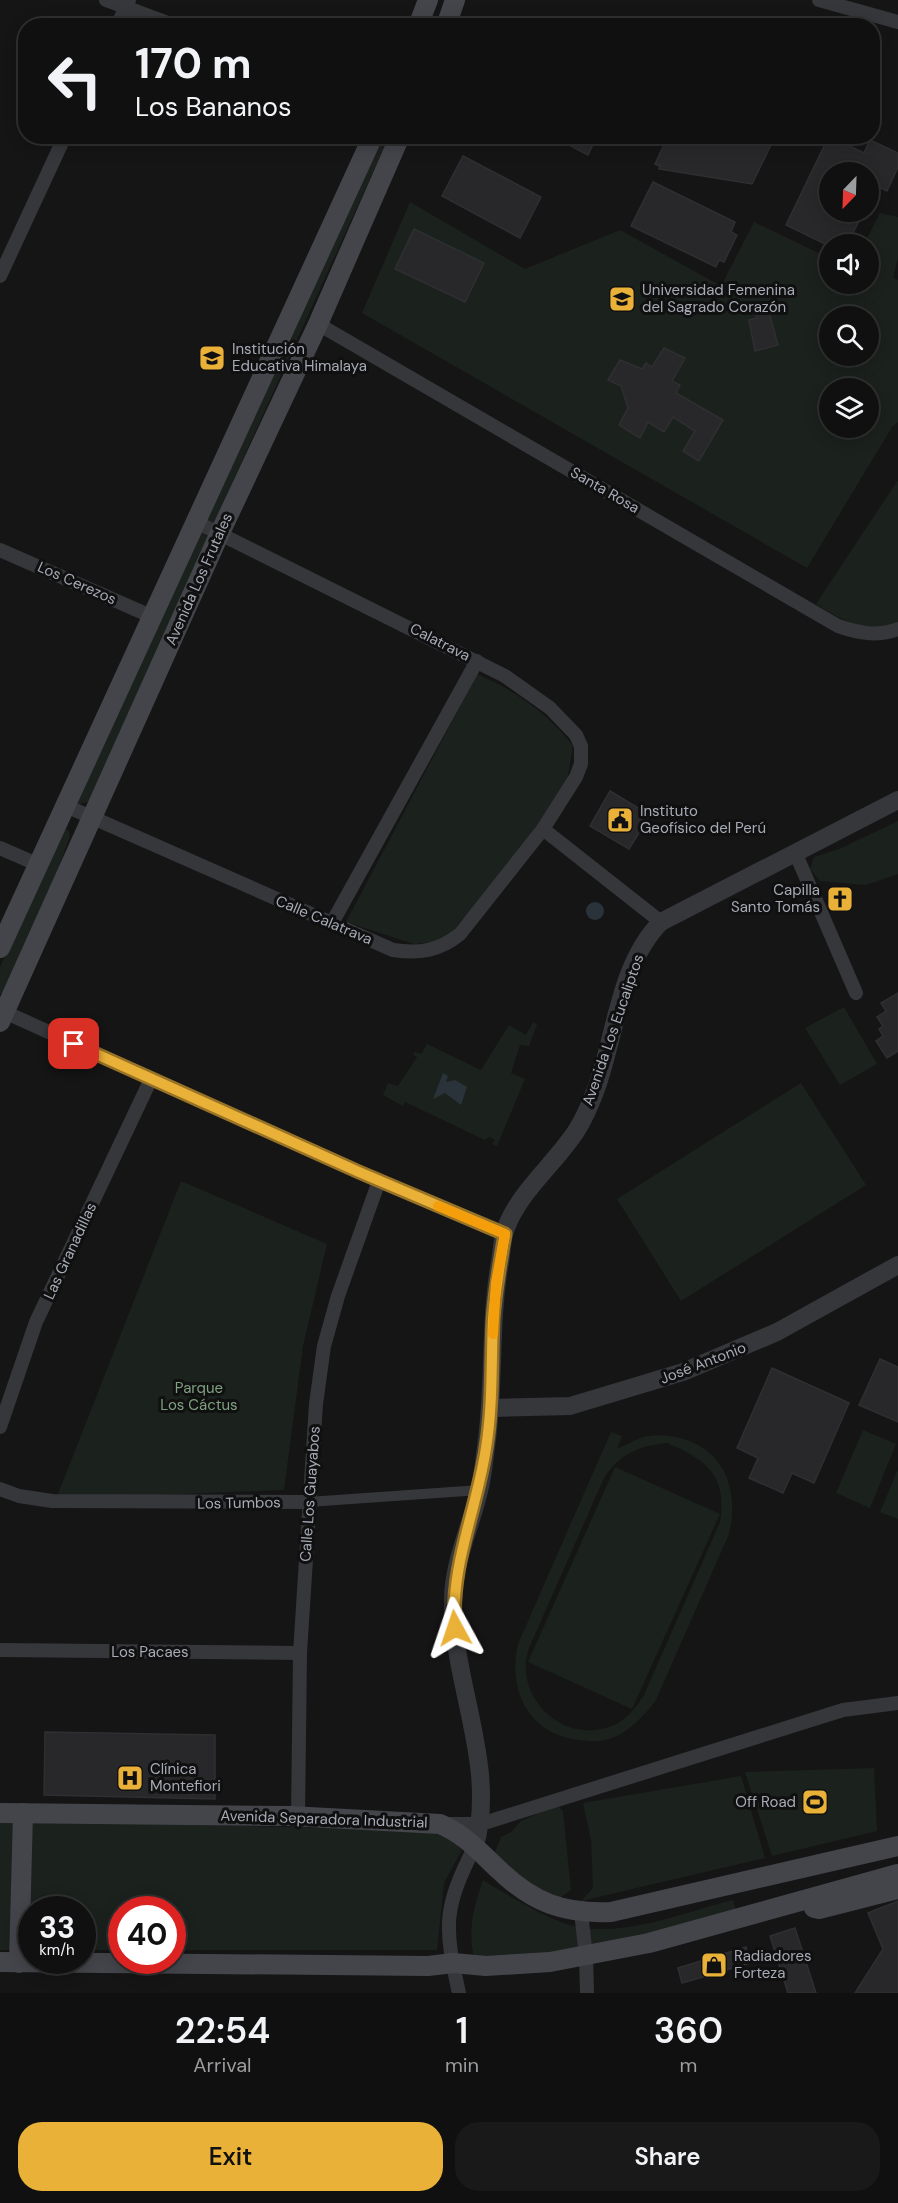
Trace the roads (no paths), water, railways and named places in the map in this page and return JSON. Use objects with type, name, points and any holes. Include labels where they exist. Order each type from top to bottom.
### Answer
[{"type":"main road","points":[[421,18],[428,0]]},
{"type":"main road","points":[[449,18],[455,0]]},
{"type":"main road","name":"Avenida Los Frutales","points":[[0,948],[369,144]]},
{"type":"main road","points":[[386,170],[384,157],[389,144]]},
{"type":"main road","name":"Avenida Los Frutales","points":[[2,1014],[219,535],[318,324],[397,144]]},
{"type":"main road","name":"Avenida Separadora Industrial","points":[[0,1813],[298,1816],[440,1824],[459,1832],[500,1872],[540,1901],[581,1913],[611,1912],[898,1846]]},
{"type":"main road","points":[[23,1814],[9,1963],[428,1966],[453,1963],[486,1966],[550,1962],[649,1943],[898,1874]]},
{"type":"main road","points":[[790,1903],[819,1909],[898,1889]]},
{"type":"street","points":[[106,0],[128,3],[159,18]]},
{"type":"street","points":[[819,0],[898,22]]},
{"type":"street","points":[[121,18],[128,3]]},
{"type":"street","points":[[0,276],[3,261],[61,144]]},
{"type":"street","name":"Santa Rosa","points":[[318,324],[838,626],[862,634],[878,635],[898,629]]},
{"type":"street","name":"Calatrava","points":[[196,522],[477,661],[527,690],[550,708],[576,735],[581,746],[581,764],[576,777],[543,829]]},
{"type":"street","name":"Los Cerezos","points":[[0,550],[153,617]]},
{"type":"street","points":[[332,923],[477,661]]},
{"type":"street","name":"Avenida Los Eucaliptos","points":[[475,1846],[481,1824],[478,1755],[460,1676],[453,1599],[459,1563],[480,1490],[492,1408],[493,1322],[505,1234],[532,1186],[573,1136],[596,1091],[639,950],[661,922],[898,800]]},
{"type":"street","name":"Calle Calatrava","points":[[66,806],[393,950],[412,953],[445,945],[460,934],[543,829]]},
{"type":"street","points":[[543,829],[661,922]]},
{"type":"street","points":[[0,848],[39,864]]},
{"type":"street","points":[[795,852],[856,993]]},
{"type":"street","points":[[2,1014],[505,1234]]},
{"type":"street","name":"Las Granadillas","points":[[0,1427],[36,1322],[151,1079]]},
{"type":"street","name":"Calle Los Guayabos","points":[[298,1816],[300,1653],[316,1404],[324,1346],[338,1296],[380,1181]]},
{"type":"street","name":"José Antonio","points":[[492,1408],[570,1406],[683,1372],[777,1332],[898,1265]]},
{"type":"street","name":"Los Tumbos","points":[[0,1489],[19,1496],[52,1501],[308,1502],[480,1490]]},
{"type":"street","name":"Los Pacaes","points":[[0,1650],[300,1653]]},
{"type":"street","points":[[440,1824],[481,1824],[843,1710],[898,1703]]},
{"type":"street","points":[[459,1993],[447,1924],[451,1901],[475,1846]]},
{"type":"street","points":[[581,1913],[586,1955],[587,1993]]},
{"type":"place","name":"Universidad Femenina del Sagrado Corazón","points":[[622,299]]},
{"type":"place","name":"Institución Educativa Himalaya","points":[[212,358]]},
{"type":"place","name":"Instituto Geofísico del Perú","points":[[620,820]]},
{"type":"place","name":"Capilla Santo Tomás","points":[[840,899]]},
{"type":"place","name":"Clínica Montefiori","points":[[130,1778]]},
{"type":"place","name":"Off Road","points":[[815,1802]]},
{"type":"place","name":"Radiadores Forteza","points":[[714,1965]]},
{"type":"park label","name":"Parque Los Cáctus","points":[[199,1396]]}]
